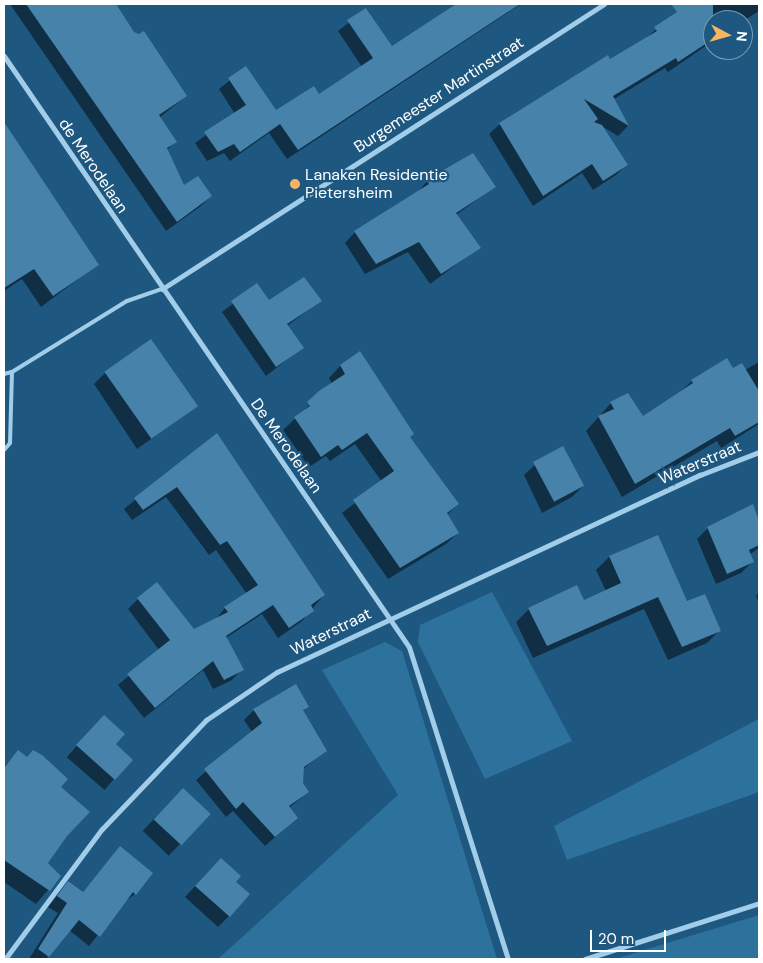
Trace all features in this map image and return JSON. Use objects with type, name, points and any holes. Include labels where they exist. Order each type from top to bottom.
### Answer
[{"type":"street","name":"Burgemeester Martinstraat","points":[[162,289],[604,4]]},
{"type":"street","name":"de Merodelaan","points":[[4,56],[162,289]]},
{"type":"street","name":"De Merodelaan","points":[[162,289],[391,618],[409,648],[508,959]]},
{"type":"street","name":"Waterstraat","points":[[5,959],[102,829],[206,720],[277,672],[700,475],[759,452]]},
{"type":"street","points":[[585,959],[759,903]]},
{"type":"lane","points":[[4,374],[12,372],[127,301],[162,289]]},
{"type":"lane","points":[[4,450],[10,443],[12,372]]},
{"type":"shaded area","points":[[492,592],[572,741],[485,779],[418,642],[420,625]]},
{"type":"shaded area","points":[[385,642],[402,651],[497,959],[218,959],[398,795],[322,670]]},
{"type":"shaded area","points":[[759,719],[759,792],[567,860],[554,826]]},
{"type":"shaded area","points":[[759,915],[759,959],[615,959]]},
{"type":"building","points":[[26,4],[116,4],[134,32],[139,34],[144,31],[187,96],[159,115],[177,142],[167,148],[184,185],[198,176],[212,196],[177,222]]},
{"type":"building","points":[[456,4],[520,4],[298,150],[280,124],[240,152],[234,144],[218,152],[204,132],[246,105],[228,78],[246,66],[276,110],[314,86],[319,94],[373,58],[347,20],[366,8],[392,46]]},
{"type":"building","points":[[671,4],[713,4],[713,10],[703,10],[703,46],[678,62],[676,58],[613,96],[629,126],[584,99],[598,119],[594,122],[602,125],[628,165],[603,181],[592,164],[543,196],[499,123],[608,55],[610,59],[657,31],[654,27],[677,12]]},
{"type":"building","points":[[4,122],[99,265],[53,296],[34,269],[4,288]]},
{"type":"building","points":[[473,153],[496,187],[456,213],[481,248],[441,274],[419,242],[376,264],[354,231],[429,184],[426,180]]},
{"type":"building","points":[[304,277],[322,301],[287,324],[304,348],[276,367],[231,301],[257,283],[269,300]]},
{"type":"building","points":[[151,339],[198,406],[151,439],[104,372]]},
{"type":"building","points":[[360,351],[414,434],[410,437],[459,504],[447,513],[459,533],[400,568],[353,500],[394,471],[367,433],[342,450],[338,445],[321,457],[294,417],[310,406],[307,402],[319,391],[345,374],[340,365]]},
{"type":"building","points":[[727,358],[733,368],[742,363],[759,391],[759,422],[735,436],[730,428],[635,484],[598,416],[614,409],[610,402],[628,393],[643,416],[693,383],[691,380]]},
{"type":"building","points":[[217,433],[325,595],[311,605],[314,611],[289,628],[273,605],[226,636],[244,670],[224,680],[213,661],[155,708],[127,674],[170,640],[137,598],[157,582],[194,629],[228,612],[224,607],[258,585],[227,541],[220,545],[177,487],[143,510],[134,498]]},
{"type":"building","points":[[563,446],[584,486],[554,502],[533,462]]},
{"type":"building","points":[[753,504],[759,521],[759,545],[749,550],[754,562],[727,574],[707,527]]},
{"type":"building","points":[[658,535],[687,601],[705,594],[721,631],[682,647],[658,597],[547,646],[528,608],[577,585],[584,600],[621,583],[609,556]]},
{"type":"building","points":[[296,684],[309,707],[303,710],[327,751],[304,767],[303,783],[309,792],[289,806],[298,818],[275,837],[243,802],[236,809],[204,769],[262,723],[253,709]]},
{"type":"building","points":[[104,715],[125,734],[116,744],[133,760],[115,780],[76,745]]},
{"type":"building","points":[[18,750],[27,757],[33,750],[42,755],[68,779],[61,787],[90,812],[67,836],[48,863],[61,876],[50,891],[4,860],[4,768]]},
{"type":"building","points":[[183,788],[211,814],[181,845],[154,819]]},
{"type":"building","points":[[120,846],[153,873],[136,895],[133,892],[100,937],[79,920],[49,957],[38,949],[67,903],[57,896],[68,881],[83,892]]},
{"type":"building","points":[[221,858],[241,876],[236,882],[250,894],[230,917],[195,886]]},
{"type":"place","name":"Lanaken Residentie Pietersheim","points":[[295,184]]}]
